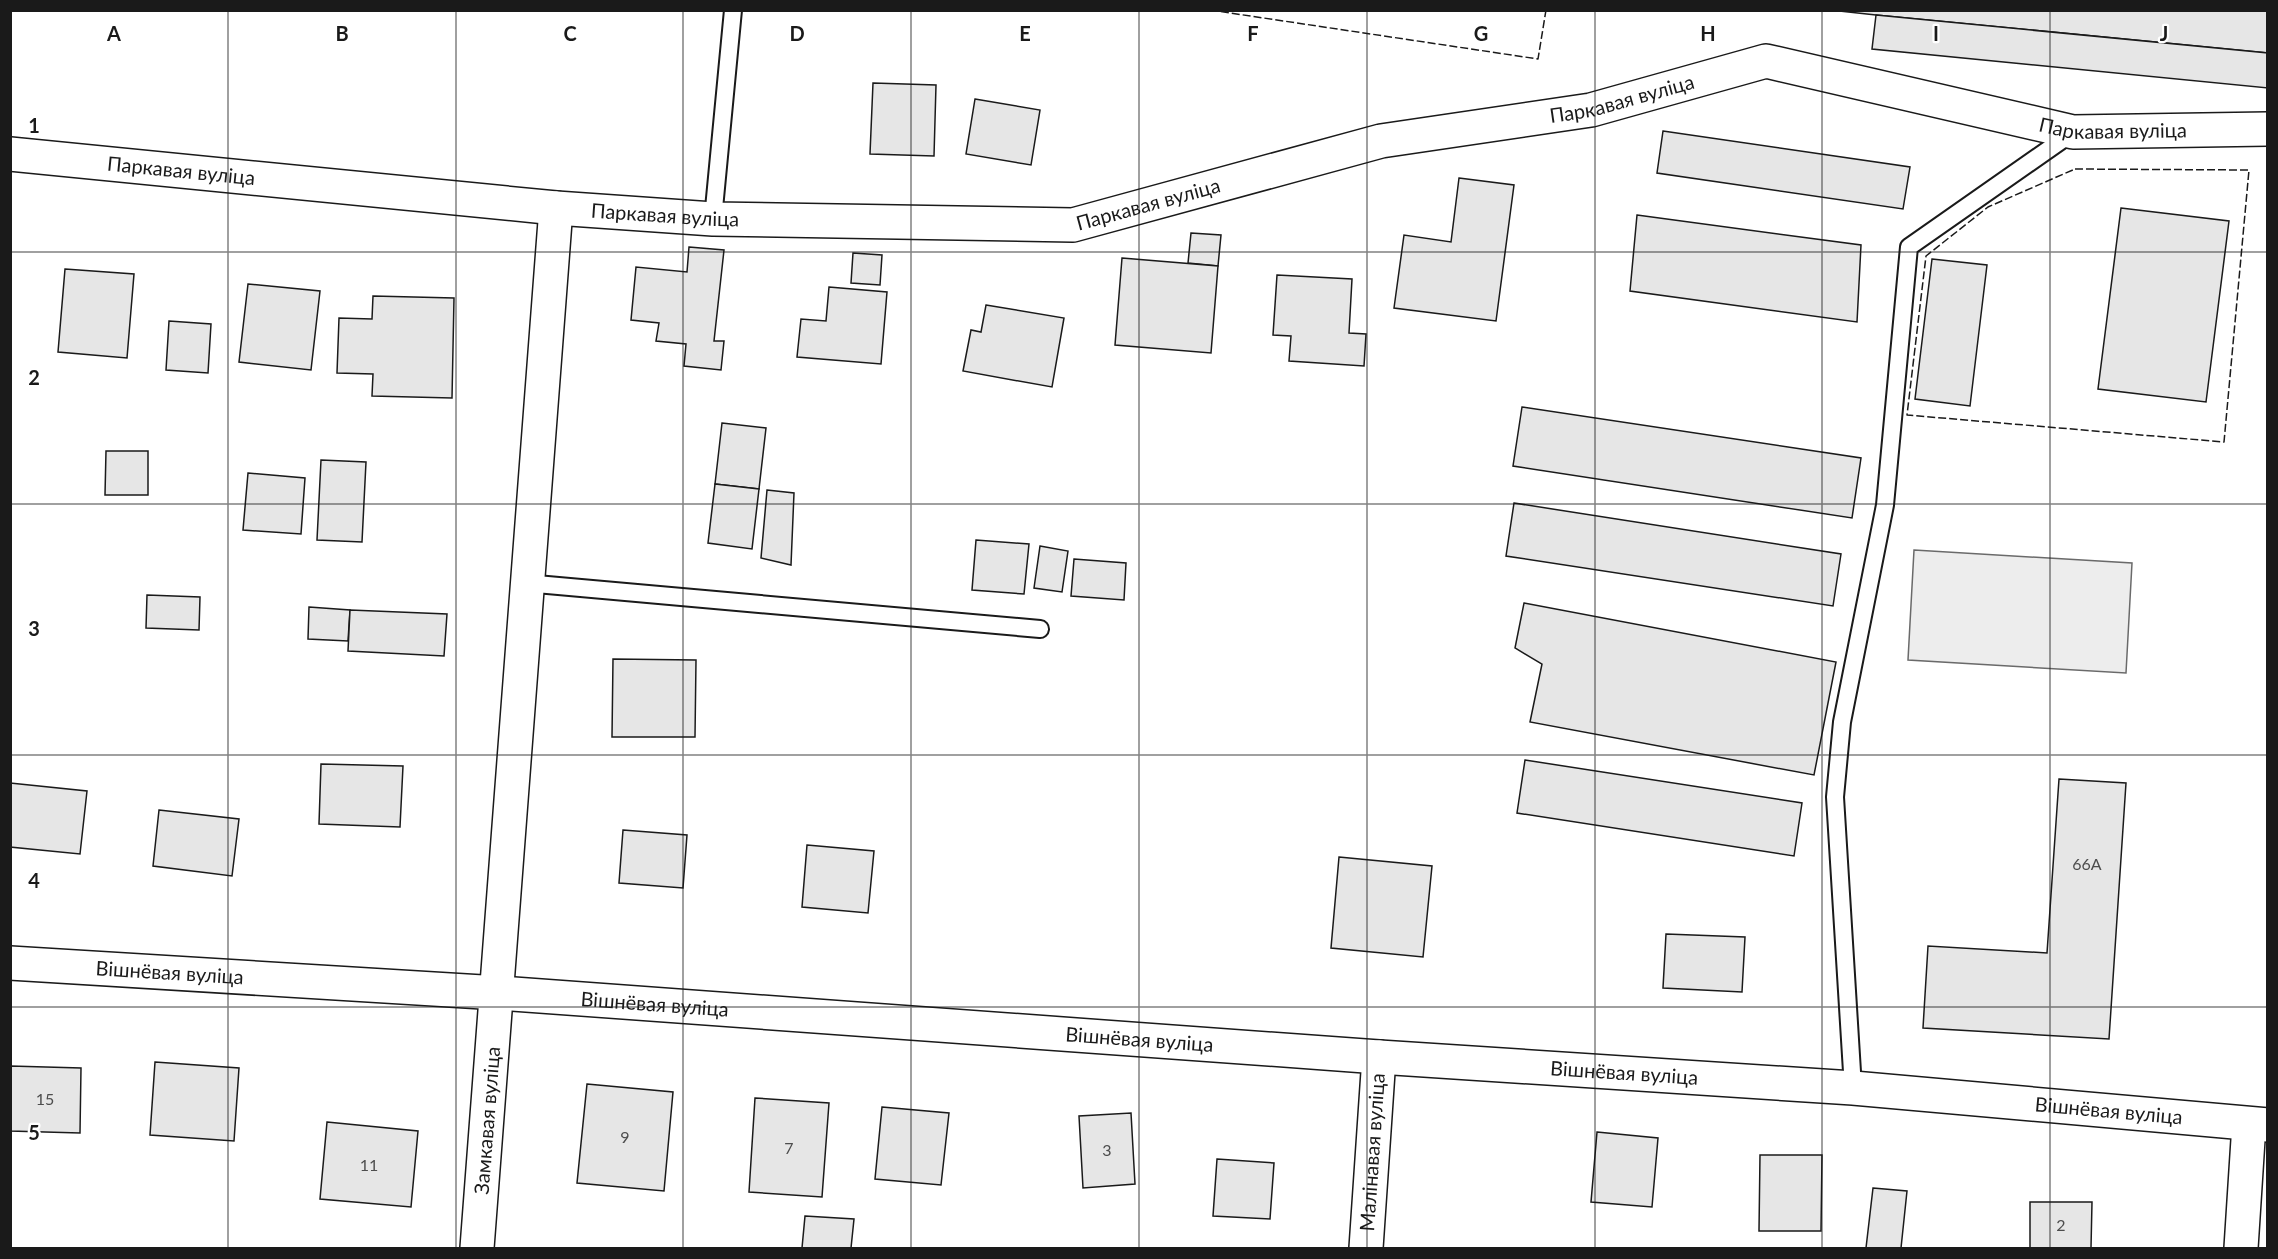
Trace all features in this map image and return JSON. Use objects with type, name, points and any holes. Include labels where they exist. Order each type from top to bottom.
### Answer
[{"type":"street","name":"Паркавая вуліца","points":[[10,154],[556,208],[712,219],[1073,225],[1381,141],[1591,110],[1767,61],[2073,132],[2268,129]]},
{"type":"street","name":"Замкавая вуліца","points":[[477,1248],[499,993],[525,583],[556,208]]},
{"type":"street","name":"Вішнёвая вуліца","points":[[10,963],[499,993],[1379,1057],[1853,1088],[2258,1125]]},
{"type":"street","name":"Малінавая вуліца","points":[[1366,1248],[1379,1057]]},
{"type":"street","points":[[2241,1248],[2258,1125]]},
{"type":"lane","points":[[712,219],[733,10]]},
{"type":"lane","points":[[1853,1088],[1834,797],[1842,722],[1885,506],[1909,247],[2073,132]]},
{"type":"lane","points":[[525,583],[1040,629]]},
{"type":"shaded area","points":[[1914,550],[2132,563],[2126,673],[1908,660]]},
{"type":"building","points":[[1830,10],[2268,10],[2268,53],[1876,15]]},
{"type":"building","points":[[1876,15],[2268,53],[2268,88],[1872,49]]},
{"type":"building","points":[[873,83],[936,85],[934,156],[870,154]]},
{"type":"building","points":[[975,99],[1040,110],[1031,165],[966,154]]},
{"type":"building","points":[[1663,131],[1910,167],[1903,209],[1657,173]]},
{"type":"building","points":[[1459,178],[1514,185],[1496,321],[1394,308],[1404,235],[1451,242]]},
{"type":"building","points":[[2121,208],[2229,221],[2206,402],[2098,389]]},
{"type":"building","points":[[1637,215],[1861,245],[1857,322],[1630,291]]},
{"type":"building","points":[[1191,233],[1221,235],[1218,266],[1188,263]]},
{"type":"building","points":[[689,247],[724,250],[714,341],[724,341],[721,370],[684,366],[686,344],[656,341],[659,323],[631,320],[636,267],[687,272]]},
{"type":"building","points":[[853,253],[882,255],[880,285],[851,283]]},
{"type":"building","points":[[1122,258],[1218,266],[1211,353],[1115,345]]},
{"type":"building","points":[[1932,259],[1987,265],[1970,406],[1915,399]]},
{"type":"building","points":[[65,269],[134,274],[127,358],[58,352]]},
{"type":"building","points":[[1277,275],[1352,279],[1349,333],[1366,334],[1364,366],[1289,361],[1291,336],[1273,335]]},
{"type":"building","points":[[248,284],[320,291],[311,370],[239,362]]},
{"type":"building","points":[[829,287],[887,292],[881,364],[797,357],[801,319],[826,321]]},
{"type":"building","points":[[373,296],[454,298],[452,398],[372,396],[373,374],[337,373],[339,318],[372,319]]},
{"type":"building","points":[[986,305],[1064,318],[1052,387],[963,371],[971,330],[981,332]]},
{"type":"building","points":[[169,321],[211,324],[208,373],[166,370]]},
{"type":"building","points":[[1522,407],[1861,458],[1852,518],[1513,466]]},
{"type":"building","points":[[722,423],[766,428],[759,489],[715,484]]},
{"type":"building","points":[[106,451],[148,451],[148,495],[105,495]]},
{"type":"building","points":[[321,460],[366,462],[362,542],[317,540]]},
{"type":"building","points":[[248,473],[305,478],[301,534],[243,530]]},
{"type":"building","points":[[715,484],[759,489],[752,549],[708,543]]},
{"type":"building","points":[[767,490],[794,493],[791,565],[761,558]]},
{"type":"building","points":[[1514,503],[1841,554],[1833,606],[1506,556]]},
{"type":"building","points":[[976,540],[1029,544],[1024,594],[972,590]]},
{"type":"building","points":[[1040,546],[1068,551],[1062,592],[1034,588]]},
{"type":"building","points":[[1074,559],[1126,563],[1124,600],[1071,596]]},
{"type":"building","points":[[147,595],[200,597],[199,630],[146,628]]},
{"type":"building","points":[[1524,603],[1836,662],[1814,775],[1530,722],[1542,664],[1515,648]]},
{"type":"building","points":[[309,607],[350,610],[348,641],[308,639]]},
{"type":"building","points":[[350,610],[447,614],[444,656],[348,651]]},
{"type":"building","points":[[613,659],[696,660],[695,737],[612,737]]},
{"type":"building","points":[[1525,760],[1802,803],[1794,856],[1517,813]]},
{"type":"building","points":[[321,764],[403,766],[400,827],[319,824]]},
{"type":"building","points":[[2059,779],[2126,783],[2109,1039],[1923,1028],[1928,946],[2047,953]]},
{"type":"building","points":[[10,783],[87,791],[80,854],[10,847]]},
{"type":"building","points":[[159,810],[239,819],[232,876],[153,866]]},
{"type":"building","points":[[623,830],[687,835],[683,888],[619,883]]},
{"type":"building","points":[[807,845],[874,851],[868,913],[802,907]]},
{"type":"building","points":[[1339,857],[1432,866],[1423,957],[1331,948]]},
{"type":"building","points":[[1666,934],[1745,937],[1742,992],[1663,988]]},
{"type":"building","points":[[155,1062],[239,1068],[234,1141],[150,1135]]},
{"type":"building","points":[[10,1066],[81,1068],[80,1133],[10,1131]]},
{"type":"building","points":[[587,1084],[673,1092],[664,1191],[577,1183]]},
{"type":"building","points":[[755,1098],[829,1103],[822,1197],[749,1192]]},
{"type":"building","points":[[882,1107],[949,1113],[941,1185],[875,1179]]},
{"type":"building","points":[[1131,1113],[1135,1184],[1083,1188],[1079,1116]]},
{"type":"building","points":[[327,1122],[418,1131],[411,1207],[320,1199]]},
{"type":"building","points":[[1597,1132],[1658,1138],[1652,1207],[1591,1202]]},
{"type":"building","points":[[1760,1155],[1822,1155],[1821,1231],[1759,1231]]},
{"type":"building","points":[[1217,1159],[1274,1163],[1270,1219],[1213,1216]]},
{"type":"building","points":[[1873,1188],[1907,1191],[1901,1248],[1866,1248]]},
{"type":"building","points":[[2030,1202],[2092,1202],[2091,1248],[2030,1248]]},
{"type":"building","points":[[805,1216],[854,1219],[851,1248],[802,1248]]},
{"type":"fence","points":[[1210,10],[1538,59],[1546,10]]},
{"type":"fence","points":[[2075,169],[2249,170],[2224,442],[1907,415],[1926,256],[1988,207],[2075,169]]}]
